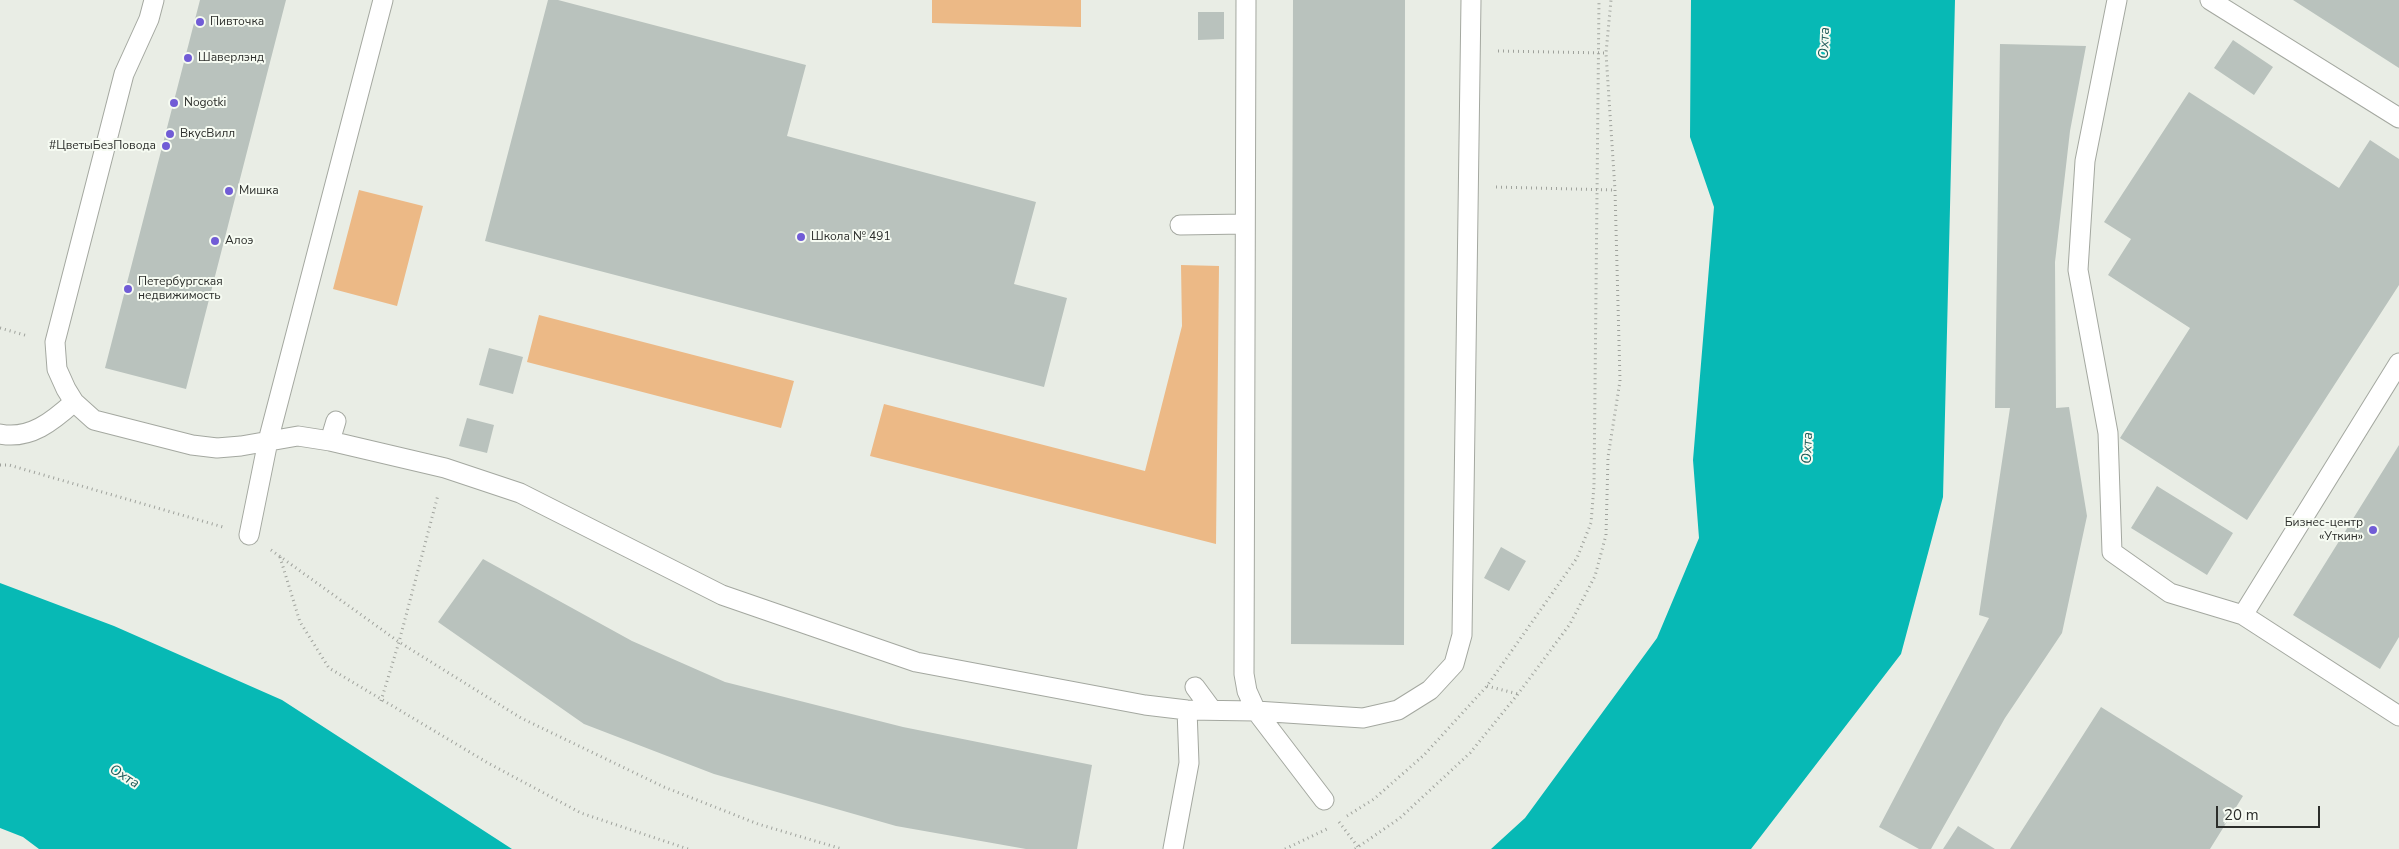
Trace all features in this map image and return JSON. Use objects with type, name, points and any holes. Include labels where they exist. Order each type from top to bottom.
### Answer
[{"type":"lane","points":[[154,0],[149,19],[124,74],[55,342],[57,370],[74,402],[94,420],[192,445],[217,448],[298,436],[330,441],[445,468],[520,493],[722,595],[916,662],[1145,706],[1187,710],[1256,711],[1363,718],[1398,710],[1430,690],[1454,664],[1462,635],[1471,0]]},
{"type":"lane","points":[[249,534],[268,441],[383,0]]},
{"type":"lane","points":[[1246,0],[1242,654],[1248,692],[1256,711],[1324,800]]},
{"type":"lane","points":[[2117,0],[2085,161],[2078,270],[2108,434],[2112,552],[2170,593],[2243,615],[2399,716]]},
{"type":"lane","points":[[2210,0],[2399,118]]},
{"type":"lane","points":[[1180,225],[1245,224]]},
{"type":"lane","points":[[2243,615],[2399,363]]},
{"type":"lane","points":[[0,434],[8,436],[35,432],[56,418],[74,402]]},
{"type":"lane","points":[[330,441],[336,421]]},
{"type":"lane","points":[[1195,687],[1212,710]]},
{"type":"lane","points":[[1173,849],[1189,763],[1187,710]]},
{"type":"path","points":[[1284,849],[1318,834],[1374,800],[1424,755],[1487,686],[1577,558],[1590,522],[1594,486],[1599,0]]},
{"type":"path","points":[[1339,821],[1356,848],[1400,818],[1470,753],[1518,694],[1570,624],[1595,576],[1606,535],[1608,457],[1620,381],[1615,190],[1606,53],[1611,0]]},
{"type":"path","points":[[1471,51],[1606,53]]},
{"type":"path","points":[[1469,187],[1597,188],[1615,190]]},
{"type":"path","points":[[0,328],[23,334]]},
{"type":"path","points":[[0,465],[9,465],[249,534],[399,642],[521,718],[664,787],[758,824],[842,849]]},
{"type":"path","points":[[381,701],[399,642],[439,492]]},
{"type":"path","points":[[280,557],[300,622],[329,668],[381,701],[488,763],[581,812],[688,849]]},
{"type":"path","points":[[1487,686],[1518,694]]},
{"type":"shaded area","points":[[932,0],[1081,0],[1081,27],[932,23]]},
{"type":"shaded area","points":[[359,190],[423,206],[397,306],[333,289]]},
{"type":"shaded area","points":[[1181,265],[1219,266],[1216,544],[870,456],[884,404],[1145,471],[1182,326]]},
{"type":"shaded area","points":[[539,315],[794,381],[781,428],[527,362]]},
{"type":"water","name":"Охта","points":[[1691,0],[1955,0],[1943,497],[1901,654],[1751,849],[1491,849],[1525,818],[1657,638],[1699,538],[1693,460],[1714,207],[1690,137]]},
{"type":"water","name":"Охта","points":[[0,583],[114,626],[282,700],[512,849],[39,849],[23,837],[0,828]]},
{"type":"building","points":[[200,0],[286,0],[186,389],[105,368]]},
{"type":"building","points":[[548,0],[558,0],[806,65],[787,136],[1036,202],[1014,284],[1067,298],[1044,387],[485,241]]},
{"type":"building","points":[[1293,0],[1405,0],[1404,645],[1291,644]]},
{"type":"building","points":[[2293,0],[2399,0],[2399,68]]},
{"type":"building","points":[[1198,12],[1224,12],[1224,39],[1198,40]]},
{"type":"building","points":[[2233,40],[2273,67],[2254,95],[2214,68]]},
{"type":"building","points":[[2000,44],[2086,46],[2070,131],[2055,262],[2056,408],[2069,407],[2087,516],[2062,633],[2005,718],[1931,849],[1919,849],[1879,827],[1989,618],[1979,615],[2010,408],[1995,408]]},
{"type":"building","points":[[2189,92],[2339,188],[2370,140],[2399,159],[2399,285],[2247,520],[2120,438],[2190,328],[2108,275],[2131,239],[2104,222]]},
{"type":"building","points":[[489,348],[523,357],[513,394],[479,385]]},
{"type":"building","points":[[467,418],[494,425],[487,453],[459,446]]},
{"type":"building","name":"Бизнес-центр «Уткин»","points":[[2399,445],[2399,637],[2380,669],[2293,615]]},
{"type":"building","points":[[2157,486],[2233,533],[2207,575],[2131,528]]},
{"type":"building","points":[[1501,547],[1526,561],[1509,591],[1484,578]]},
{"type":"building","points":[[483,559],[632,641],[725,682],[903,727],[1092,765],[1077,849],[1026,849],[896,826],[714,774],[584,724],[438,622]]},
{"type":"building","points":[[2101,707],[2243,796],[2210,849],[2010,849]]},
{"type":"building","points":[[1958,826],[1995,849],[1943,849]]},
{"type":"place","name":"Пивточка","points":[[200,22]]},
{"type":"place","name":"Шаверлэнд","points":[[188,58]]},
{"type":"place","name":"Nogotki","points":[[174,103]]},
{"type":"place","name":"ВкусВилл","points":[[170,134]]},
{"type":"place","name":"#ЦветыБезПовода","points":[[166,146]]},
{"type":"place","name":"Мишка","points":[[229,191]]},
{"type":"place","name":"Школа № 491","points":[[801,237]]},
{"type":"place","name":"Алоэ","points":[[215,241]]},
{"type":"place","name":"Петербургская недвижимость","points":[[128,289]]},
{"type":"place","name":"Бизнес-центр «Уткин»","points":[[2373,530]]}]
